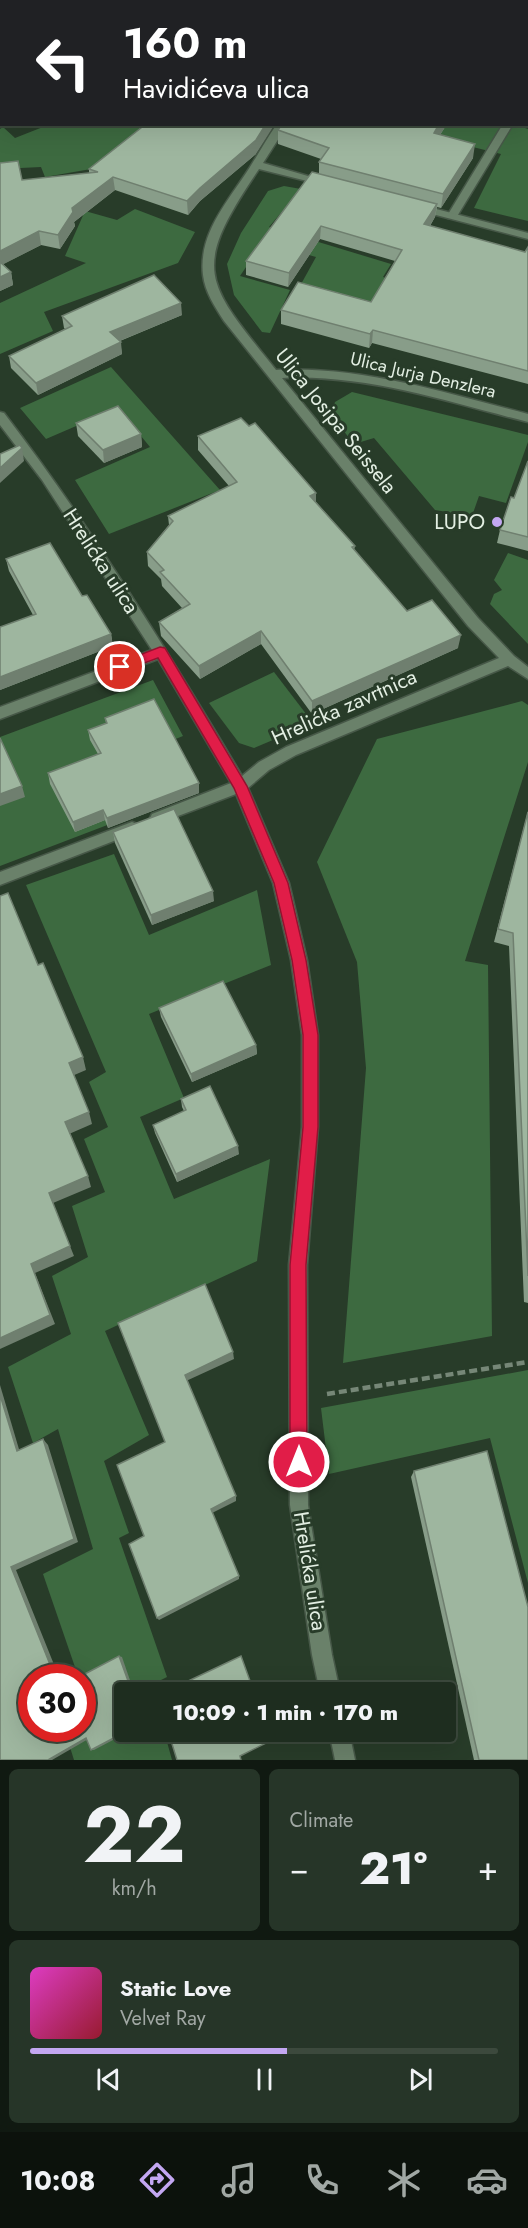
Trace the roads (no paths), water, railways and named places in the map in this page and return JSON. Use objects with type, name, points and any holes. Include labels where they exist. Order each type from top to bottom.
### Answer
[{"type":"street","name":"Ulica Josipa Seissela","points":[[282,126],[219,221],[211,242],[208,267],[213,292],[228,318],[473,622],[508,660],[528,674]]},
{"type":"street","points":[[452,216],[507,126]]},
{"type":"street","points":[[257,165],[338,186]]},
{"type":"street","points":[[406,204],[528,236]]},
{"type":"street","name":"Ulica Jurja Denzlera","points":[[273,374],[297,371],[359,377],[528,418]]},
{"type":"street","name":"Hrelićka ulica","points":[[0,416],[46,477],[160,652],[240,786],[281,883],[299,960],[310,1035],[310,1127],[298,1265],[299,1505],[328,1682]]},
{"type":"street","points":[[0,713],[160,652]]},
{"type":"street","name":"Hrelićka zavrtnica","points":[[0,879],[240,786],[264,766],[291,751],[508,660]]},
{"type":"street","points":[[341,1742],[345,1760]]},
{"type":"place","name":"LUPO","points":[[497,522]]}]
